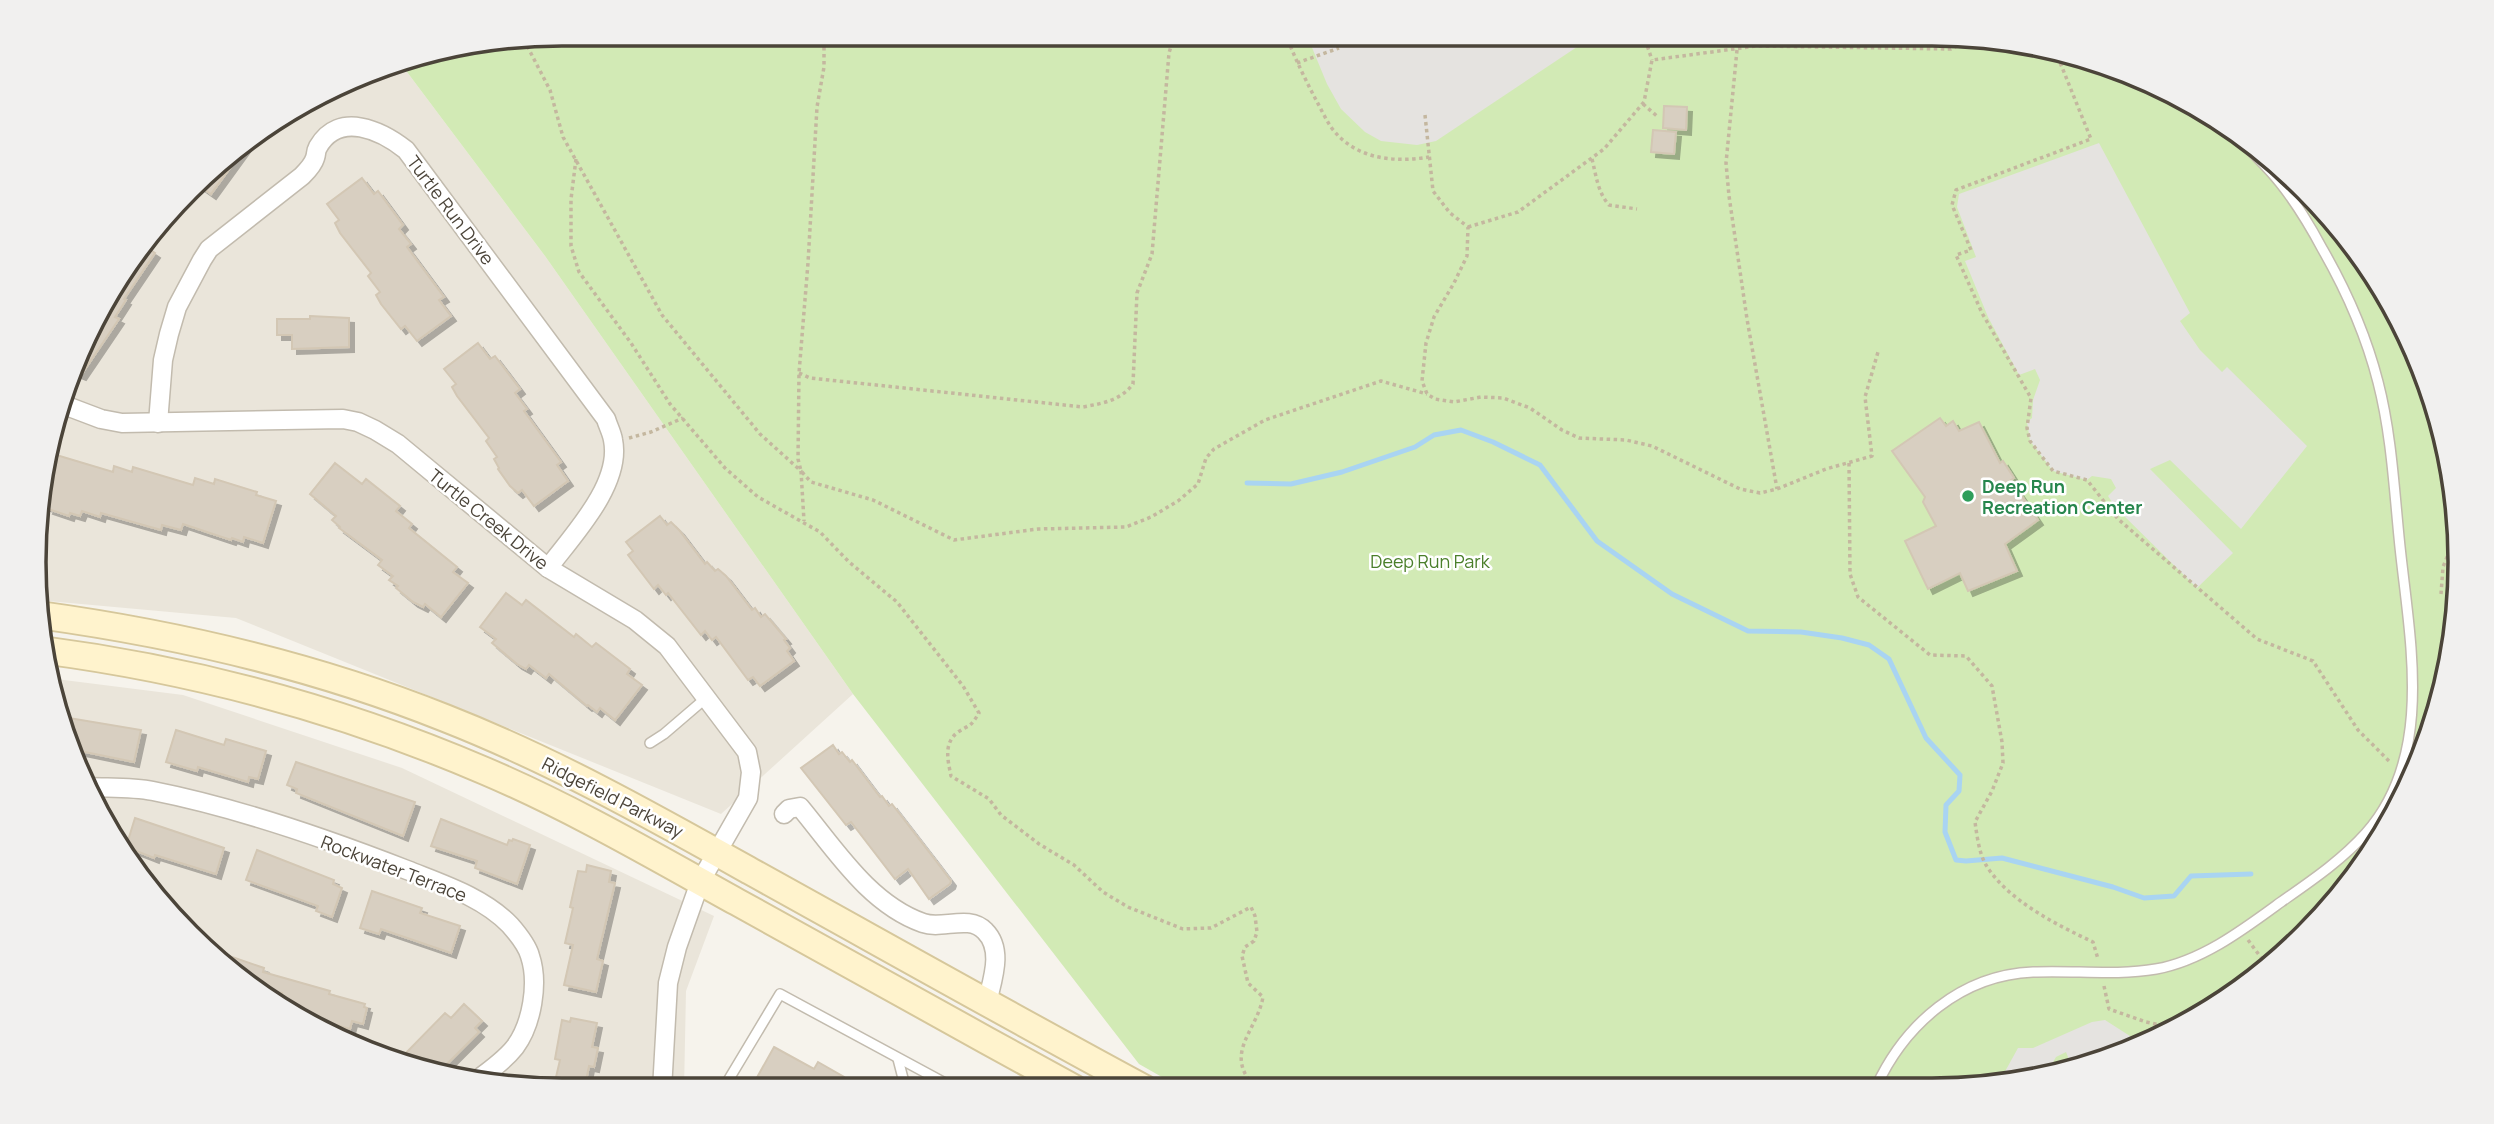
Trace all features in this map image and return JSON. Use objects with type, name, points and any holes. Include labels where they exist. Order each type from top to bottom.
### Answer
[{"type":"main road","name":"Ridgefield Parkway","points":[[49,617],[140,631],[228,650],[332,678],[443,717],[510,745],[643,811],[1125,1078]]},
{"type":"main road","name":"Ridgefield Parkway","points":[[53,652],[136,664],[230,684],[371,727],[437,751],[530,792],[700,882],[1055,1078]]},
{"type":"street","name":"Turtle Run Drive","points":[[158,423],[163,360],[169,334],[177,307],[209,249],[302,176],[327,136],[350,127],[370,128],[387,135],[406,150],[606,419],[614,442]]},
{"type":"street","name":"Turtle Creek Drive","points":[[69,407],[122,423],[304,418],[358,422],[398,444],[548,568],[635,620],[667,646],[747,752],[751,772],[748,798],[700,882],[677,947],[668,983],[663,1078]]},
{"type":"street","points":[[548,568],[599,500],[608,480],[614,442]]},
{"type":"street","name":"Rockwater Terrace","points":[[98,787],[151,790],[325,839],[450,888],[478,902],[501,918],[509,924],[530,954],[533,996],[526,1027],[515,1047],[485,1073]]},
{"type":"street","points":[[784,814],[789,808],[800,807],[869,890],[895,909],[924,923],[970,923],[985,930],[996,953],[987,1003]]},
{"type":"lane","points":[[1881,1078],[1899,1045],[1938,1006],[1983,983],[2012,974],[2158,969],[2206,951],[2241,930],[2343,856],[2376,821],[2393,791],[2411,731],[2412,676],[2385,414],[2362,330],[2343,286],[2308,222],[2274,175]]},
{"type":"lane","points":[[650,743],[706,698]]},
{"type":"lane","points":[[730,1078],[780,994],[934,1078]]},
{"type":"lane","points":[[898,1059],[903,1078]]},
{"type":"path","points":[[804,521],[798,459],[799,373],[817,107],[824,67],[824,46]]},
{"type":"path","points":[[799,373],[810,378],[1083,407],[1111,402],[1127,391],[1133,384],[1137,293],[1152,254],[1171,46]]},
{"type":"path","points":[[1290,46],[1332,128],[1351,147],[1374,158],[1411,160],[1429,157]]},
{"type":"path","points":[[1468,227],[1518,212],[1592,159],[1633,118],[1643,104],[1652,60],[1647,46]]},
{"type":"path","points":[[1652,60],[1756,46],[1951,49],[1955,47]]},
{"type":"path","points":[[528,47],[550,90],[563,137],[662,315],[760,434],[811,482],[873,500],[954,540],[1038,529],[1126,527],[1151,517],[1198,484],[1206,458],[1214,449],[1265,420],[1381,381],[1427,394],[1435,399],[1454,402],[1481,397],[1503,398],[1530,408],[1579,438],[1626,440],[1652,446],[1740,489],[1760,493],[1872,456],[1865,397],[1878,352]]},
{"type":"path","points":[[1297,63],[1339,48]]},
{"type":"path","points":[[1738,50],[1726,163],[1730,205],[1777,489]]},
{"type":"path","points":[[2060,61],[2091,139],[1956,190],[1952,205],[1971,250],[1956,255],[1982,313],[2031,398],[2027,428],[2030,441],[2053,471],[2087,480],[2118,519],[2257,639],[2313,661],[2358,730],[2400,774]]},
{"type":"path","points":[[1643,104],[1658,117]]},
{"type":"path","points":[[1425,115],[1433,191],[1450,213],[1468,227]]},
{"type":"path","points":[[576,159],[571,199],[570,246],[579,272],[631,343],[670,404],[725,468],[758,497],[820,532],[849,562],[897,602],[963,686],[979,713],[971,727],[956,733],[949,744],[946,755],[951,776],[989,799],[1000,815],[1039,844],[1074,865],[1103,892],[1128,907],[1183,929],[1211,928],[1251,907],[1257,932],[1254,941],[1245,947],[1242,956],[1248,983],[1263,997],[1261,1010],[1247,1034],[1240,1054],[1246,1078]]},
{"type":"path","points":[[1592,159],[1597,181],[1609,205],[1637,209]]},
{"type":"path","points":[[1427,394],[1422,381],[1426,343],[1434,317],[1467,256],[1468,227]]},
{"type":"path","points":[[614,442],[651,432],[683,418]]},
{"type":"path","points":[[1849,463],[1850,574],[1858,597],[1930,655],[1966,656],[1992,686],[2003,762],[1992,791],[1975,822],[1985,863],[2001,884],[2055,925],[2093,942],[2109,1009],[2160,1025]]},
{"type":"path","points":[[2441,594],[2443,567],[2448,555]]},
{"type":"path","points":[[2241,930],[2262,959]]},
{"type":"shaded area","points":[[1311,46],[1578,46],[1436,141],[1417,145],[1381,141],[1365,132],[1341,109]]},
{"type":"shaded area","points":[[406,70],[545,256],[853,694],[721,814],[236,618],[47,601],[47,528],[55,461],[63,428],[85,364],[115,304],[152,248],[174,221],[221,174],[275,133],[334,99]]},
{"type":"shaded area","points":[[2099,143],[2190,313],[2180,321],[2200,350],[2222,372],[2227,367],[2307,446],[2241,529],[2170,460],[2150,469],[2233,553],[2197,588],[2116,508],[2108,496],[2116,488],[2111,479],[2092,476],[2087,480],[2053,471],[2030,441],[2027,422],[2032,418],[2033,400],[2040,380],[2035,369],[2019,375],[1988,317],[1965,261],[1976,257],[1957,207],[1959,194]]},
{"type":"shaded area","points":[[59,679],[183,695],[402,768],[714,916],[686,991],[684,1078],[528,1077],[461,1069],[396,1051],[334,1025],[275,991],[221,950],[174,903],[152,876],[115,820],[99,790],[73,728]]},
{"type":"shaded area","points":[[2105,1020],[2133,1038],[2069,1060],[2066,1052],[2056,1057],[2052,1064],[2004,1073],[2018,1048],[2033,1048],[2092,1022]]},
{"type":"green space","name":"Deep Run Park","points":[[562,46],[1932,46],[2033,55],[2066,63],[2130,85],[2219,133],[2273,174],[2297,197],[2320,221],[2361,275],[2409,364],[2431,428],[2439,461],[2448,562],[2439,663],[2421,728],[2395,790],[2361,849],[2320,903],[2273,950],[2219,991],[2160,1025],[2098,1051],[2033,1069],[1932,1078],[1164,1078],[1139,1064],[853,694],[545,256],[406,70],[461,55]]},
{"type":"building","points":[[1664,106],[1687,107],[1686,130],[1663,128]]},
{"type":"building","points":[[1653,130],[1676,132],[1674,154],[1651,152]]},
{"type":"building","points":[[232,165],[211,194],[205,190]]},
{"type":"building","points":[[362,178],[374,194],[378,191],[403,225],[399,229],[411,244],[407,247],[444,297],[439,300],[451,316],[417,341],[405,326],[401,329],[381,304],[376,295],[380,292],[368,276],[371,273],[340,233],[335,223],[339,220],[327,204]]},
{"type":"building","points":[[151,250],[155,253],[124,299],[126,300],[115,317],[119,319],[81,375],[115,304]]},
{"type":"building","points":[[310,316],[349,318],[349,347],[292,349],[292,335],[277,335],[277,319],[310,319]]},
{"type":"building","points":[[478,343],[490,359],[495,356],[520,389],[515,393],[527,409],[524,411],[561,462],[557,465],[568,481],[534,506],[522,490],[518,493],[510,486],[498,469],[494,459],[497,457],[486,441],[489,438],[457,396],[452,387],[456,384],[444,369]]},
{"type":"building","name":"Deep Run Recreation Center","points":[[1940,418],[1946,426],[1953,421],[1959,431],[1979,422],[2000,463],[2003,461],[2014,478],[2011,480],[2038,520],[2005,544],[2017,571],[1968,591],[1960,573],[1928,589],[1905,541],[1936,526],[1923,502],[1925,497],[1892,451]]},
{"type":"building","points":[[56,455],[113,472],[114,466],[132,472],[133,467],[193,485],[195,478],[214,484],[215,479],[276,501],[263,543],[244,537],[243,542],[232,538],[231,540],[183,524],[181,530],[162,525],[161,530],[101,513],[100,517],[82,511],[80,516],[70,513],[69,516],[49,509]]},
{"type":"building","points":[[335,463],[362,484],[366,479],[400,506],[396,511],[412,524],[409,528],[457,567],[453,572],[468,583],[441,617],[425,604],[423,607],[413,602],[396,588],[398,586],[389,580],[393,576],[378,565],[382,560],[339,528],[332,520],[336,516],[310,494]]},
{"type":"building","points":[[660,516],[667,525],[671,522],[679,530],[705,564],[707,562],[715,571],[718,569],[726,576],[752,610],[755,608],[761,617],[765,614],[786,639],[784,640],[790,648],[787,651],[794,661],[760,686],[753,677],[748,680],[716,637],[712,640],[705,631],[701,635],[668,593],[666,595],[658,585],[654,589],[628,555],[633,551],[626,542]]},
{"type":"building","points":[[506,593],[522,605],[526,600],[574,637],[576,634],[592,647],[596,643],[630,669],[627,674],[642,685],[615,720],[600,708],[597,712],[587,706],[549,674],[546,678],[529,665],[526,669],[517,664],[492,643],[496,639],[480,627]]},
{"type":"building","points":[[70,718],[141,730],[134,762],[82,751]]},
{"type":"building","points":[[176,730],[224,745],[226,739],[266,751],[258,779],[249,777],[248,782],[198,767],[197,771],[166,762]]},
{"type":"building","points":[[833,745],[839,754],[842,752],[850,762],[852,760],[889,806],[892,804],[951,881],[950,884],[929,899],[908,869],[895,879],[851,822],[846,825],[801,768]]},
{"type":"building","points":[[296,762],[415,802],[403,836],[296,793],[297,789],[287,785]]},
{"type":"building","points":[[135,818],[224,848],[216,874],[155,855],[154,858],[134,850],[128,841]]},
{"type":"building","points":[[441,819],[507,845],[509,840],[513,839],[530,845],[517,884],[475,868],[477,861],[431,846]]},
{"type":"building","points":[[257,850],[334,880],[333,884],[342,888],[332,917],[316,911],[318,906],[246,880]]},
{"type":"building","points":[[587,865],[611,871],[609,882],[615,883],[597,959],[603,961],[596,992],[564,985],[573,945],[565,943],[573,908],[570,907],[578,871],[586,872]]},
{"type":"building","points":[[372,891],[422,908],[420,913],[460,926],[451,953],[381,929],[379,934],[360,928]]},
{"type":"building","points":[[228,956],[264,968],[263,972],[365,1004],[364,1007],[367,1008],[363,1024],[352,1021],[350,1029],[332,1024],[275,991]]},
{"type":"building","points":[[464,1004],[482,1021],[475,1028],[479,1032],[446,1065],[405,1054],[445,1013],[451,1018]]},
{"type":"building","points":[[571,1018],[597,1023],[592,1047],[598,1048],[594,1067],[589,1066],[587,1078],[556,1078],[560,1060],[555,1059],[562,1020],[570,1022]]},
{"type":"building","points":[[774,1047],[814,1069],[818,1062],[844,1077],[843,1078],[757,1078]]},
{"type":"waterway","points":[[1247,483],[1291,484],[1342,472],[1415,447],[1434,435],[1461,430],[1493,442],[1540,465],[1597,541],[1672,594],[1748,631],[1801,632],[1842,638],[1869,645],[1889,659],[1926,738],[1960,775],[1959,791],[1946,805],[1945,832],[1956,860],[2002,858],[2113,887],[2144,898],[2174,896],[2191,876],[2251,874]]},
{"type":"place","name":"Deep Run Recreation Center","points":[[1968,496]]}]
